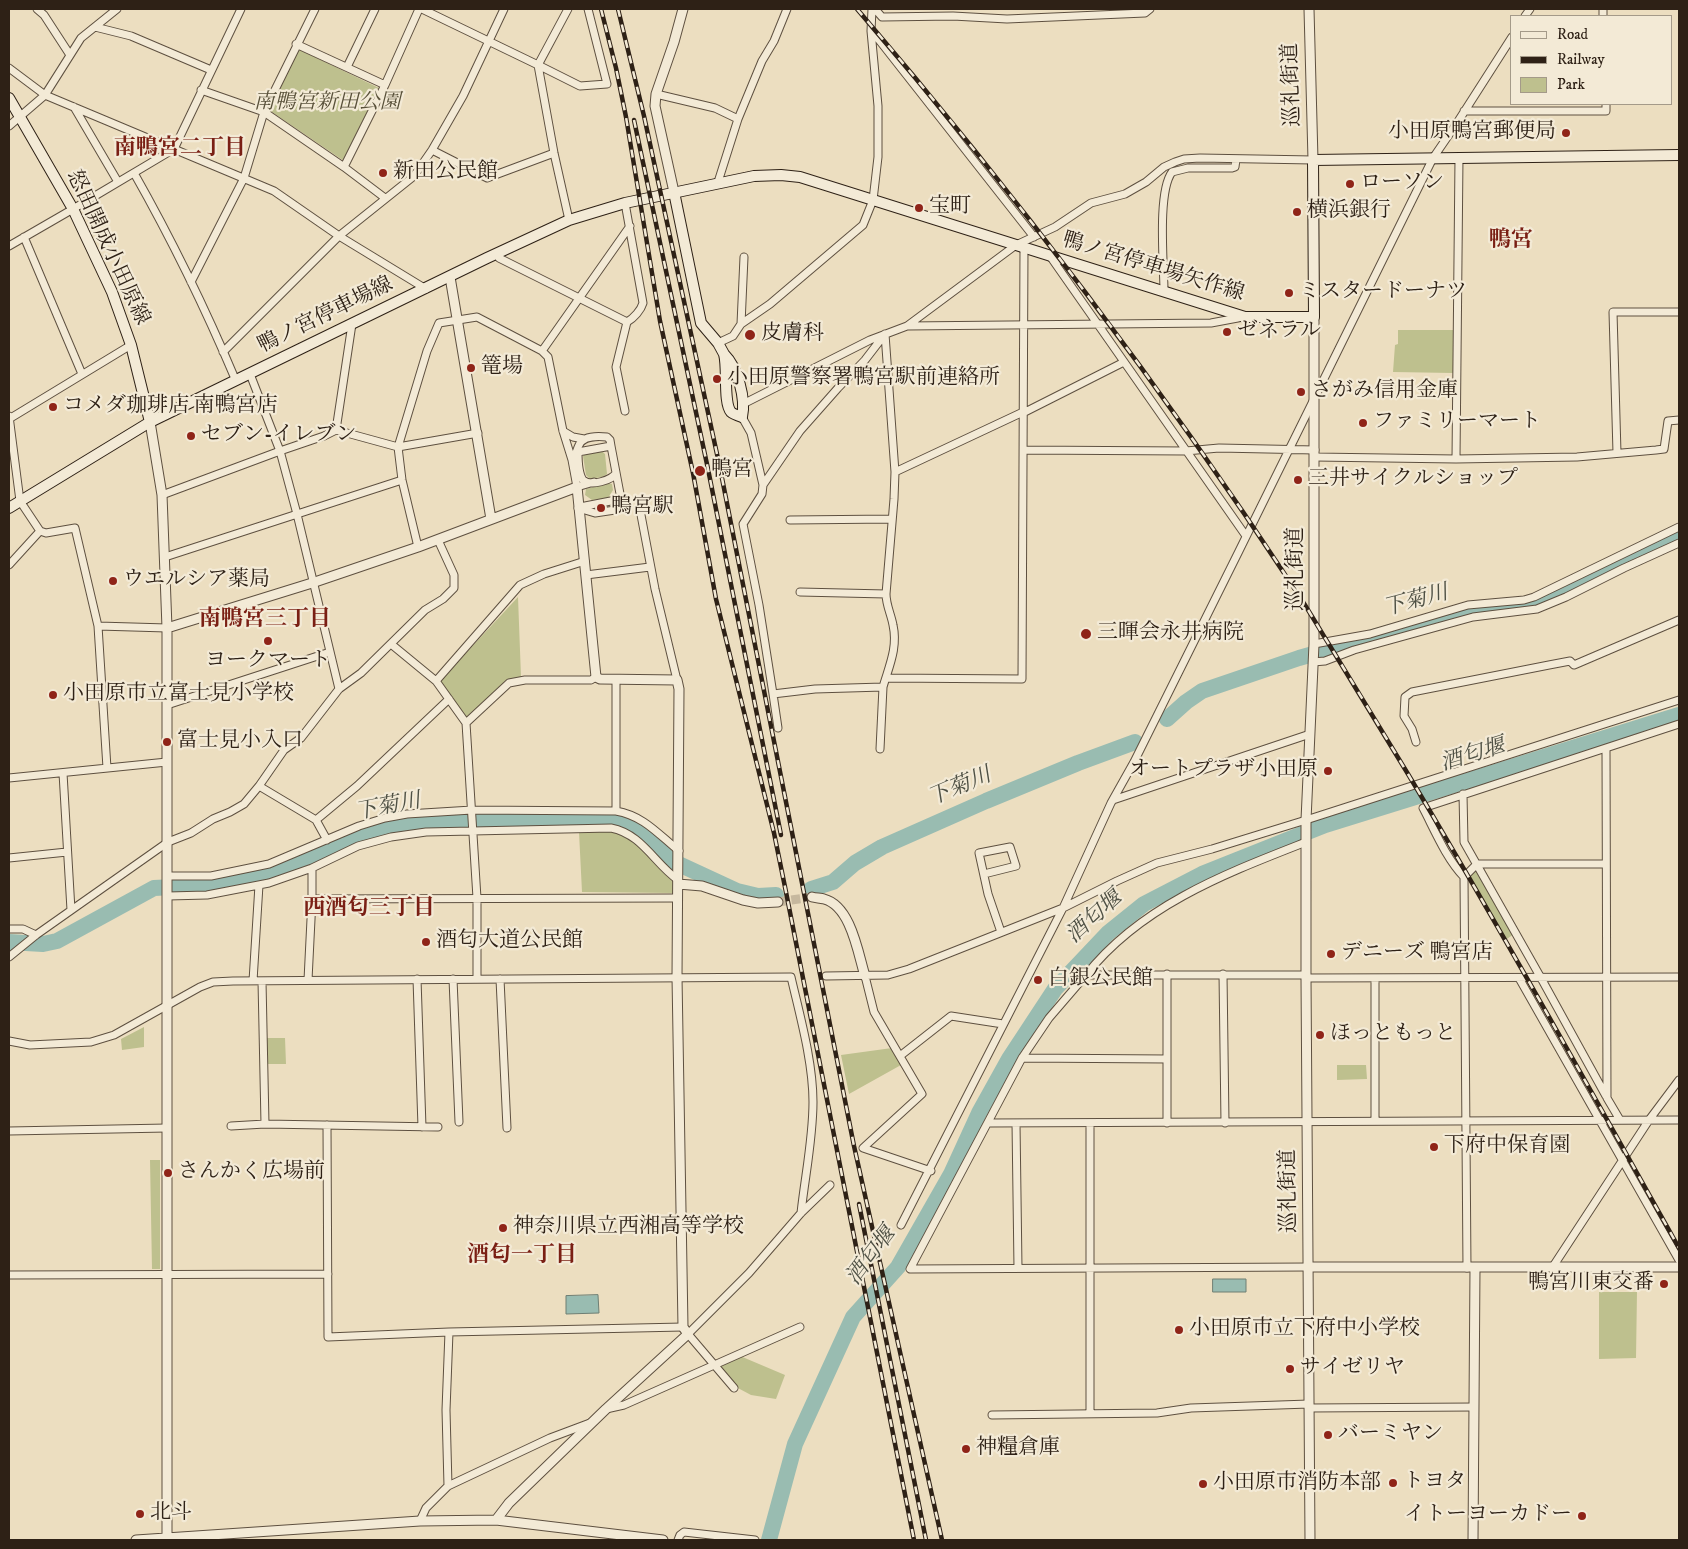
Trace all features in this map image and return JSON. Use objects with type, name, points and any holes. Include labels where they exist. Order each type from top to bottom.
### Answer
[{"type":"main road","name":"怒田開成小田原線","points":[[9,98],[73,210],[112,292],[131,345],[150,422]]},
{"type":"main road","points":[[1314,318],[1313,160],[1679,155]]},
{"type":"main road","name":"鴨ノ宮停車場矢作線","points":[[674,192],[754,176],[781,175],[800,177],[1245,317],[1314,318]]},
{"type":"main road","points":[[674,192],[701,323],[718,343],[737,372],[743,404],[742,417],[731,412],[729,408],[725,390],[727,384],[724,354]]},
{"type":"main road","name":"鴨ノ宮停車場線","points":[[9,508],[150,422],[498,253],[569,220],[625,203],[674,192]]},
{"type":"street","points":[[37,9],[44,15],[70,55]]},
{"type":"street","points":[[9,126],[45,95],[81,38],[117,9]]},
{"type":"street","points":[[9,246],[73,210],[174,148],[241,9]]},
{"type":"street","points":[[191,282],[244,178],[264,112],[315,9]]},
{"type":"street","points":[[347,67],[375,9]]},
{"type":"street","points":[[344,167],[420,9],[489,40],[580,86],[607,84],[588,9]]},
{"type":"street","points":[[224,352],[339,236],[414,176],[432,150],[463,96],[504,9]]},
{"type":"street","points":[[568,9],[538,64],[554,153],[569,220]]},
{"type":"street","points":[[674,192],[655,106],[656,94],[683,9]]},
{"type":"street","points":[[718,182],[738,119],[762,61],[774,41],[787,9]]},
{"type":"street","points":[[873,9],[882,17],[953,16],[1006,19],[1145,13],[1150,9]]},
{"type":"street","points":[[718,343],[733,336],[741,324],[770,304],[863,225],[873,200],[878,157],[878,114],[871,31],[873,9]]},
{"type":"street","name":"巡礼街道","points":[[1309,9],[1313,160]]},
{"type":"street","points":[[95,26],[131,36],[211,70]]},
{"type":"street","points":[[871,31],[1034,237]]},
{"type":"street","points":[[902,1225],[1003,1024],[1064,908],[1113,800],[1134,762],[1433,158],[1510,40]]},
{"type":"street","points":[[296,44],[385,85]]},
{"type":"street","points":[[9,68],[45,95],[274,191],[339,236],[426,289]]},
{"type":"street","points":[[201,90],[264,112],[344,167],[385,198]]},
{"type":"street","points":[[656,94],[715,108],[738,119]]},
{"type":"street","points":[[1464,111],[1606,111],[1606,105]]},
{"type":"street","points":[[74,107],[118,182]]},
{"type":"street","points":[[432,150],[487,178],[554,153]]},
{"type":"street","points":[[1456,459],[1459,158]]},
{"type":"street","points":[[743,404],[885,334],[907,326],[1034,237],[1055,227],[1090,203],[1125,194],[1146,182],[1164,167],[1175,162],[1184,159],[1313,160]]},
{"type":"street","points":[[1164,292],[1164,198],[1169,176],[1172,172],[1188,168],[1232,168],[1235,166],[1236,160]]},
{"type":"street","points":[[134,173],[191,282],[236,381]]},
{"type":"street","points":[[625,203],[643,303],[632,320],[627,322]]},
{"type":"street","points":[[542,351],[630,226]]},
{"type":"street","points":[[24,237],[82,374]]},
{"type":"street","points":[[886,678],[1022,679],[1024,324],[1020,246]]},
{"type":"street","points":[[498,253],[499,258],[627,322]]},
{"type":"street","points":[[741,324],[744,256]]},
{"type":"street","points":[[1050,256],[1246,536]]},
{"type":"street","points":[[450,277],[478,433],[491,520]]},
{"type":"street","points":[[1617,453],[1613,312],[1679,312]]},
{"type":"street","points":[[418,547],[402,480],[398,447],[427,351],[439,323],[478,317],[542,351],[548,357],[577,487],[596,677]]},
{"type":"street","points":[[907,326],[1211,323],[1245,317]]},
{"type":"street","name":"巡礼街道","points":[[1310,1540],[1306,1122],[1306,820],[1314,653],[1314,318]]},
{"type":"street","points":[[625,410],[616,367],[627,322]]},
{"type":"street","points":[[336,430],[352,324]]},
{"type":"street","points":[[880,749],[884,687],[892,664],[895,644],[893,625],[886,603],[895,472],[885,334]]},
{"type":"street","points":[[763,485],[800,431],[866,360],[885,334]]},
{"type":"street","points":[[107,768],[98,626],[75,528],[46,533],[40,532],[20,501],[9,418],[131,345]]},
{"type":"street","points":[[895,472],[1124,362]]},
{"type":"street","points":[[250,374],[280,451],[339,689]]},
{"type":"street","points":[[742,417],[751,433],[763,485],[762,494],[744,524],[778,728]]},
{"type":"street","points":[[1024,450],[1186,451],[1219,448],[1289,450],[1315,454],[1456,459],[1577,457],[1664,449],[1668,421],[1679,420]]},
{"type":"street","points":[[150,422],[162,495],[167,628],[167,1538]]},
{"type":"street","points":[[162,495],[336,430],[398,447],[478,433]]},
{"type":"street","points":[[563,431],[573,437],[584,439],[606,437],[610,440],[622,499],[578,508]]},
{"type":"street","points":[[584,439],[579,444],[580,471],[583,479],[587,482],[594,482]]},
{"type":"street","points":[[572,460],[578,452],[611,446]]},
{"type":"street","points":[[98,626],[167,628],[312,583],[418,547],[577,487],[610,479],[616,473]]},
{"type":"street","points":[[165,557],[402,480]]},
{"type":"street","points":[[641,515],[650,566],[679,689],[677,977],[686,1331],[734,1388]]},
{"type":"street","points":[[790,520],[892,519]]},
{"type":"street","points":[[1314,653],[1468,605],[1524,600],[1534,597],[1679,527]]},
{"type":"street","points":[[9,565],[40,532]]},
{"type":"street","points":[[9,957],[12,952],[168,842],[192,834],[213,819],[244,804],[284,750],[301,738],[339,689],[361,673],[425,610],[443,599],[454,588],[454,575],[438,540]]},
{"type":"street","points":[[1314,653],[1326,661],[1354,650],[1473,616],[1537,609],[1679,543]]},
{"type":"street","points":[[436,681],[520,585],[544,574],[585,561]]},
{"type":"street","points":[[586,575],[650,566]]},
{"type":"street","points":[[800,592],[886,594]]},
{"type":"street","points":[[1416,742],[1412,729],[1404,716],[1405,697],[1412,692],[1549,664],[1570,661],[1574,665],[1679,620]]},
{"type":"street","points":[[391,644],[436,681],[466,723],[477,898],[477,979]]},
{"type":"street","points":[[167,705],[330,652]]},
{"type":"street","points":[[596,677],[600,679],[677,680]]},
{"type":"street","points":[[466,723],[509,683],[525,680],[591,680],[596,677]]},
{"type":"street","points":[[616,679],[616,811]]},
{"type":"street","points":[[773,694],[815,689],[884,687]]},
{"type":"street","points":[[316,820],[357,786],[448,700]]},
{"type":"street","points":[[826,976],[888,975],[908,969],[1064,908],[1157,863],[1212,849],[1306,820],[1679,700]]},
{"type":"street","points":[[1473,1540],[1474,1406],[1465,1121],[1464,877],[1443,846],[1423,808],[1679,724]]},
{"type":"street","points":[[1113,800],[1310,734]]},
{"type":"street","points":[[1606,749],[1607,1098]]},
{"type":"street","points":[[9,778],[167,762]]},
{"type":"street","points":[[62,773],[71,910]]},
{"type":"street","points":[[259,786],[316,820],[327,840]]},
{"type":"street","points":[[1463,794],[1464,842],[1620,1120]]},
{"type":"street","points":[[168,878],[211,876],[269,864],[359,826],[385,818],[407,814],[472,810],[616,811],[634,816],[647,823],[679,853]]},
{"type":"street","points":[[168,895],[207,895],[259,885],[312,868],[358,846],[391,837],[426,832],[602,828],[619,829],[636,839],[646,847],[669,874],[678,879],[758,903],[778,902]]},
{"type":"street","points":[[1306,842],[1224,874],[1155,912],[1100,958],[1049,1018],[1022,1058],[910,1269],[1679,1267]]},
{"type":"street","points":[[984,874],[1016,866],[1010,846],[979,853],[988,894],[1001,932]]},
{"type":"street","points":[[9,858],[67,852]]},
{"type":"street","points":[[1464,877],[1477,864],[1605,864]]},
{"type":"street","points":[[308,980],[312,868]]},
{"type":"street","points":[[254,981],[259,885]]},
{"type":"street","points":[[812,897],[825,899],[837,906],[846,918],[854,937],[874,1012],[922,1094],[863,1148],[931,1170]]},
{"type":"street","points":[[312,899],[678,898]]},
{"type":"street","points":[[9,929],[23,929],[36,935]]},
{"type":"street","points":[[1167,974],[1167,1123]]},
{"type":"street","points":[[1086,975],[1223,974],[1375,978],[1679,977]]},
{"type":"street","points":[[1223,974],[1225,1123]]},
{"type":"street","points":[[9,1041],[30,1045],[91,1042],[114,1035],[167,1004],[213,982],[791,977],[807,1053],[813,1101],[809,1160],[801,1213]]},
{"type":"street","points":[[1375,978],[1375,1121]]},
{"type":"street","points":[[1520,978],[1679,1260]]},
{"type":"street","points":[[453,979],[459,1122]]},
{"type":"street","points":[[500,979],[507,1128]]},
{"type":"street","points":[[417,980],[422,1127]]},
{"type":"street","points":[[262,981],[265,1124]]},
{"type":"street","points":[[900,1056],[951,1016],[1003,1024]]},
{"type":"street","points":[[1022,1058],[1167,1059]]},
{"type":"street","points":[[1552,1268],[1649,1120],[1679,1080]]},
{"type":"street","points":[[989,1123],[1679,1120]]},
{"type":"street","points":[[1016,1123],[1018,1268]]},
{"type":"street","points":[[1090,1123],[1090,1414]]},
{"type":"street","points":[[231,1126],[265,1124],[438,1127]]},
{"type":"street","points":[[327,1125],[328,1336],[449,1332],[686,1331]]},
{"type":"street","points":[[9,1131],[167,1128]]},
{"type":"street","points":[[496,1520],[508,1503],[686,1331],[749,1273],[801,1213],[830,1185]]},
{"type":"street","points":[[9,1275],[328,1274]]},
{"type":"street","points":[[606,1409],[624,1405],[800,1327]]},
{"type":"street","points":[[448,1486],[446,1410],[449,1332]]},
{"type":"street","points":[[992,1415],[1157,1413],[1191,1408],[1474,1406]]},
{"type":"street","points":[[420,1521],[426,1508],[448,1486],[550,1438],[593,1422]]},
{"type":"street","points":[[136,1540],[420,1521],[496,1520],[663,1540]]},
{"type":"street","points":[[678,1540],[684,1532],[755,1540]]},
{"type":"green space","name":"南鴨宮新田公園","points":[[298,49],[379,88],[344,161],[269,110]]},
{"type":"green space","points":[[1398,330],[1454,330],[1453,373],[1393,372],[1395,345],[1398,344]]},
{"type":"green space","points":[[602,451],[605,454],[607,474],[590,479],[586,475],[583,456]]},
{"type":"green space","points":[[609,483],[612,484],[613,490],[608,498],[592,500],[585,495],[586,489]]},
{"type":"green space","points":[[518,597],[521,677],[506,680],[467,718],[440,681]]},
{"type":"green space","points":[[579,832],[613,832],[632,840],[675,884],[674,893],[582,892]]},
{"type":"green space","points":[[1477,867],[1514,934],[1504,941],[1467,876]]},
{"type":"green space","points":[[144,1027],[144,1047],[122,1050],[121,1039]]},
{"type":"green space","points":[[266,1038],[285,1038],[286,1064],[267,1064]]},
{"type":"green space","points":[[892,1048],[901,1065],[849,1094],[841,1055]]},
{"type":"green space","points":[[1337,1065],[1366,1065],[1367,1079],[1337,1080]]},
{"type":"green space","points":[[150,1160],[160,1160],[160,1269],[152,1269]]},
{"type":"green space","points":[[1599,1292],[1637,1292],[1636,1358],[1599,1359]]},
{"type":"green space","points":[[733,1353],[785,1375],[776,1399],[751,1395],[736,1387],[715,1361]]},
{"type":"water","points":[[1213,1279],[1246,1279],[1246,1292],[1213,1292]]},
{"type":"water","points":[[598,1295],[599,1313],[566,1314],[566,1296]]},
{"type":"waterway","name":"下菊川","points":[[1167,719],[1202,691],[1299,658],[1462,612],[1523,605],[1542,600],[1679,535]]},
{"type":"waterway","name":"酒匂堰","points":[[769,1540],[795,1444],[853,1317],[898,1267],[951,1174],[979,1113],[1009,1059],[1055,989],[1108,933],[1144,904],[1202,874],[1325,825],[1679,715]]},
{"type":"waterway","name":"下菊川","points":[[811,889],[833,882],[855,863],[882,847],[986,801],[1135,742]]},
{"type":"waterway","name":"下菊川","points":[[9,942],[43,944],[57,941],[154,888],[193,886],[254,877],[293,864],[361,834],[389,826],[446,820],[616,821],[632,825],[642,832],[670,860],[737,891],[758,896],[776,895]]},
{"type":"tunnel","points":[[778,902],[812,897]]},
{"type":"railway","points":[[601,9],[626,117],[660,321],[693,473],[716,599],[774,833],[914,1540]]},
{"type":"railway","points":[[618,9],[644,116],[720,468],[854,1146],[942,1540]]},
{"type":"railway","points":[[857,9],[916,78],[1085,292],[1192,438],[1299,595],[1477,892],[1679,1248]]},
{"type":"railway","points":[[634,120],[708,469],[781,835]]},
{"type":"railway","points":[[859,1204],[926,1540]]},
{"type":"place","name":"小田原鴨宮郵便局","points":[[1566,133]]},
{"type":"place","name":"新田公民館","points":[[383,173]]},
{"type":"place","name":"ローソン","points":[[1350,184]]},
{"type":"place","name":"宝町","points":[[919,208]]},
{"type":"place","name":"横浜銀行","points":[[1297,212]]},
{"type":"place","name":"ミスタードーナツ","points":[[1289,293]]},
{"type":"place","name":"ゼネラル","points":[[1227,332]]},
{"type":"place","name":"皮膚科","points":[[750,335]]},
{"type":"place","name":"篭場","points":[[471,368]]},
{"type":"place","name":"小田原警察署鴨宮駅前連絡所","points":[[717,379]]},
{"type":"place","name":"さがみ信用金庫","points":[[1301,392]]},
{"type":"place","name":"コメダ珈琲店 南鴨宮店","points":[[53,407]]},
{"type":"place","name":"ファミリーマート","points":[[1363,423]]},
{"type":"place","name":"セブン-イレブン","points":[[191,436]]},
{"type":"place","name":"鴨宮","points":[[700,471]]},
{"type":"place","name":"三井サイクルショップ","points":[[1298,480]]},
{"type":"place","name":"鴨宮駅","points":[[601,508]]},
{"type":"place","name":"ウエルシア薬局","points":[[113,581]]},
{"type":"place","name":"三暉会永井病院","points":[[1086,634]]},
{"type":"place","name":"ヨークマート","points":[[268,641]]},
{"type":"place","name":"小田原市立富士見小学校","points":[[53,695]]},
{"type":"place","name":"富士見小入口","points":[[167,742]]},
{"type":"place","name":"オートプラザ小田原","points":[[1328,771]]},
{"type":"place","name":"酒匂大道公民館","points":[[426,942]]},
{"type":"place","name":"デニーズ 鴨宮店","points":[[1331,954]]},
{"type":"place","name":"白銀公民館","points":[[1038,980]]},
{"type":"place","name":"ほっともっと","points":[[1320,1035]]},
{"type":"place","name":"下府中保育園","points":[[1434,1147]]},
{"type":"place","name":"さんかく広場前","points":[[168,1173]]},
{"type":"place","name":"神奈川県立西湘高等学校","points":[[503,1228]]},
{"type":"place","name":"鴨宮川東交番","points":[[1664,1284]]},
{"type":"place","name":"小田原市立下府中小学校","points":[[1179,1330]]},
{"type":"place","name":"サイゼリヤ","points":[[1290,1369]]},
{"type":"place","name":"バーミヤン","points":[[1328,1435]]},
{"type":"place","name":"神糧倉庫","points":[[966,1449]]},
{"type":"place","name":"トヨタ","points":[[1393,1483]]},
{"type":"place","name":"小田原市消防本部","points":[[1203,1484]]},
{"type":"place","name":"北斗","points":[[140,1514]]},
{"type":"place","name":"イトーヨーカドー","points":[[1582,1516]]},
{"type":"district","name":"南鴨宮二丁目","points":[[180,149]]},
{"type":"district","name":"鴨宮","points":[[1511,241]]},
{"type":"district","name":"南鴨宮三丁目","points":[[265,620]]},
{"type":"district","name":"西酒匂三丁目","points":[[369,909]]},
{"type":"district","name":"酒匂一丁目","points":[[522,1256]]}]
